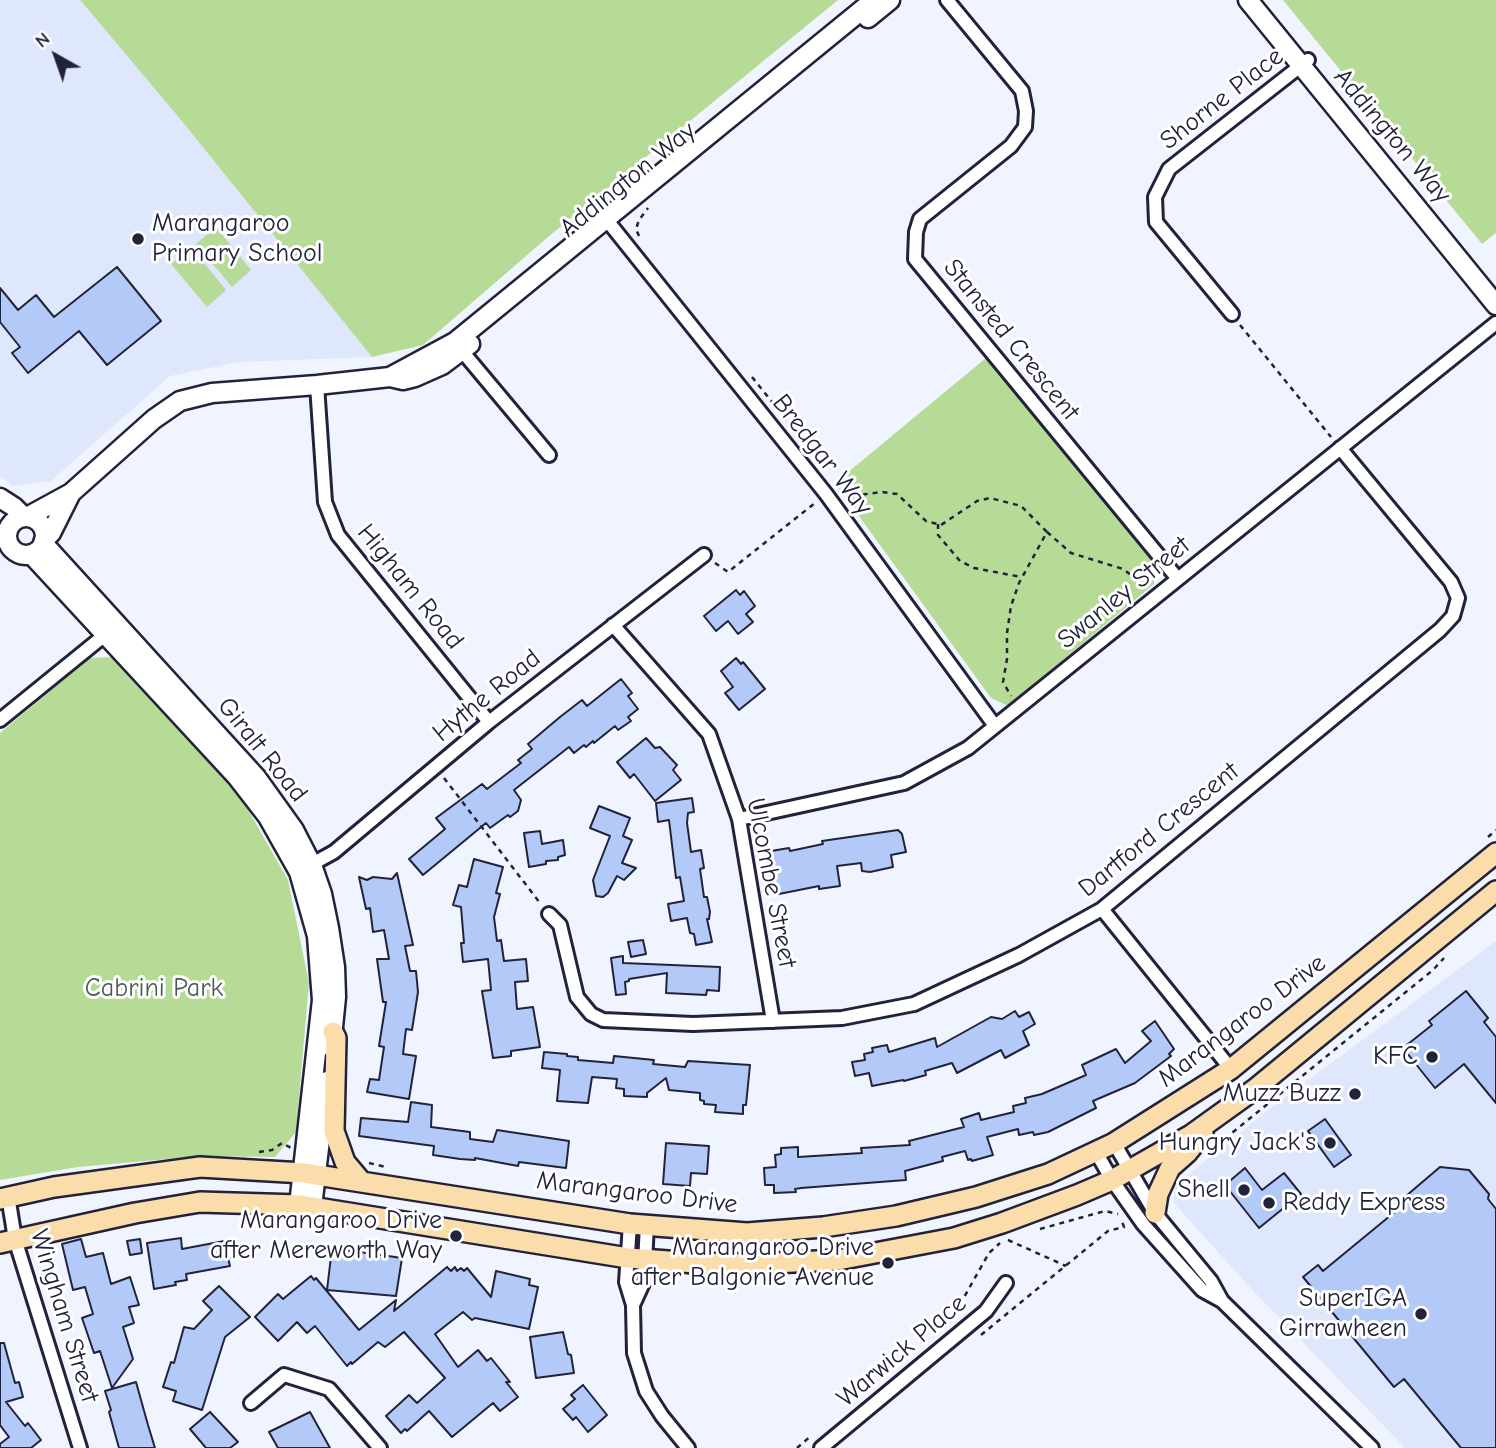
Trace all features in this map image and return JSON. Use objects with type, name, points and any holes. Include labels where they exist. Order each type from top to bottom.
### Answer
[{"type":"main road","name":"Marangaroo Drive","points":[[4,1198],[54,1187],[200,1167],[310,1174],[363,1171],[639,1225],[747,1233],[823,1227],[897,1216],[976,1197],[1048,1174],[1114,1143],[1231,1069],[1489,847]]},
{"type":"main road","points":[[8,1241],[135,1213],[200,1202],[305,1206],[637,1259],[751,1264],[838,1260],[910,1248],[1002,1223],[1112,1180],[1191,1135],[1255,1089],[1496,891]]},
{"type":"main road","points":[[333,1032],[336,1038],[334,1131],[345,1162],[363,1171]]},
{"type":"main road","points":[[1155,1213],[1161,1185],[1170,1168],[1188,1153],[1215,1119]]},
{"type":"street","name":"Addington Way","points":[[609,224],[874,0]]},
{"type":"street","name":"Addington Way","points":[[25,517],[71,493],[154,419],[180,401],[212,393],[317,386],[390,377],[400,369],[459,346],[890,0]]},
{"type":"street","name":"Stansted Crescent","points":[[947,0],[1022,91],[1026,111],[1025,127],[1011,146],[920,219],[916,232],[915,259],[1178,579]]},
{"type":"street","name":"Addington Way","points":[[1248,0],[1496,288]]},
{"type":"street","name":"Addington Way","points":[[1261,0],[1304,63],[1496,305]]},
{"type":"street","name":"Shorne Place","points":[[1232,314],[1156,222],[1155,197],[1169,169],[1304,63]]},
{"type":"street","name":"Bredgar Way","points":[[609,224],[826,494],[995,726]]},
{"type":"street","name":"Swanley Street","points":[[739,819],[904,783],[968,748],[1496,323]]},
{"type":"street","points":[[459,346],[549,455]]},
{"type":"street","name":"Higham Road","points":[[317,386],[325,502],[338,535],[489,722]]},
{"type":"street","name":"Dartford Crescent","points":[[549,914],[560,925],[577,997],[591,1014],[603,1020],[693,1024],[842,1018],[914,1004],[1019,955],[1102,909],[1440,630],[1453,616],[1458,598],[1451,582],[1340,448]]},
{"type":"street","name":"Addington Way","points":[[39,546],[51,533],[71,493]]},
{"type":"street","points":[[0,498],[25,517]]},
{"type":"street","points":[[25,517],[33,518],[44,530],[39,546],[19,553],[12,548],[4,526],[25,517]]},
{"type":"street","name":"Giralt Road","points":[[39,546],[237,777],[306,868],[322,894],[335,967],[336,997],[333,1032],[305,1206]]},
{"type":"street","name":"Hythe Road","points":[[306,868],[334,852],[489,722],[704,555]]},
{"type":"street","name":"Ulcombe Street","points":[[613,625],[709,734],[739,819],[773,1021]]},
{"type":"street","points":[[0,720],[111,630]]},
{"type":"street","name":"Giralt Road","points":[[306,868],[317,936],[322,1000],[306,1149],[310,1174]]},
{"type":"street","points":[[1102,909],[1231,1069]]},
{"type":"street","points":[[1114,1143],[1155,1213],[1211,1281],[1222,1301]]},
{"type":"street","points":[[1096,1152],[1143,1224],[1202,1290],[1222,1301],[1372,1448]]},
{"type":"street","name":"Wingham Street","points":[[4,1198],[8,1241],[80,1448]]},
{"type":"street","points":[[639,1225],[637,1259],[644,1281],[633,1304],[634,1353],[646,1391],[688,1448]]},
{"type":"street","name":"Warwick Place","points":[[821,1448],[986,1311],[1006,1283]]},
{"type":"street","points":[[251,1403],[285,1375],[328,1389],[380,1448]]},
{"type":"path","points":[[639,237],[636,229],[639,220],[653,203]]},
{"type":"path","points":[[1232,314],[1340,448]]},
{"type":"path","points":[[751,375],[811,451]]},
{"type":"path","points":[[841,492],[859,495],[882,492],[897,494],[926,521],[938,524],[977,501],[990,498],[1021,506],[1071,553],[1123,569],[1150,588],[1156,596]]},
{"type":"path","points":[[704,555],[728,572],[826,494]]},
{"type":"path","points":[[938,524],[938,535],[960,561],[987,572],[1023,578]]},
{"type":"path","points":[[1019,707],[1003,682],[1011,606],[1047,532]]},
{"type":"path","points":[[436,767],[549,914]]},
{"type":"path","points":[[1489,847],[1496,830]]},
{"type":"path","points":[[1216,1146],[1423,978],[1452,949]]},
{"type":"path","points":[[250,1154],[272,1150],[282,1143],[288,1148],[306,1149]]},
{"type":"path","points":[[363,1171],[386,1167]]},
{"type":"path","points":[[1110,1212],[1113,1206]]},
{"type":"path","points":[[948,1324],[967,1296],[989,1253],[1005,1238],[1066,1266]]},
{"type":"path","points":[[797,1448],[818,1430]]},
{"type":"shaded area","name":"Marangaroo Primary School","points":[[0,0],[80,0],[181,120],[372,357],[239,362],[170,376],[51,481],[13,486],[0,476]]},
{"type":"shaded area","points":[[1496,941],[1496,1448],[1405,1448],[1243,1280],[1174,1203],[1174,1186],[1268,1110]]},
{"type":"green space","points":[[80,0],[838,0],[548,237],[423,345],[372,357],[181,120]]},
{"type":"green space","points":[[1283,0],[1496,0],[1496,233],[1482,244]]},
{"type":"green space","points":[[216,227],[251,270],[232,287],[196,244]]},
{"type":"green space","points":[[191,247],[226,290],[207,307],[171,264]]},
{"type":"green space","points":[[986,358],[1155,562],[1154,584],[1008,706],[991,698],[835,483]]},
{"type":"green space","name":"Cabrini Park","points":[[113,657],[238,792],[288,880],[309,983],[296,1132],[275,1157],[201,1156],[78,1167],[0,1180],[0,733],[90,658]]},
{"type":"building","points":[[117,267],[161,321],[107,365],[79,331],[28,373],[12,353],[20,347],[0,322],[0,288],[18,310],[36,295],[54,317]]},
{"type":"building","points":[[736,590],[740,595],[744,591],[755,606],[746,614],[753,622],[738,634],[728,621],[716,631],[704,616]]},
{"type":"building","points":[[736,658],[741,664],[743,662],[765,689],[739,710],[725,693],[733,687],[721,671]]},
{"type":"building","points":[[621,679],[632,693],[628,696],[638,709],[628,717],[631,721],[618,730],[615,726],[594,743],[593,741],[586,747],[584,745],[574,753],[569,747],[514,790],[521,800],[518,811],[490,828],[486,823],[423,875],[409,859],[445,829],[436,818],[482,784],[487,789],[521,763],[518,760],[532,749],[528,744],[560,717],[582,700],[587,706]]},
{"type":"building","points":[[646,738],[655,748],[660,747],[677,765],[673,770],[681,780],[655,801],[634,774],[630,778],[617,762]]},
{"type":"building","points":[[692,798],[694,812],[688,813],[687,823],[691,852],[701,850],[704,868],[700,869],[704,897],[707,897],[710,912],[707,919],[712,942],[696,945],[687,918],[671,921],[668,904],[684,901],[680,877],[676,878],[669,820],[658,822],[656,803]]},
{"type":"building","points":[[599,806],[630,818],[623,836],[632,840],[622,863],[636,868],[624,880],[617,876],[603,897],[596,896],[593,880],[610,836],[590,828]]},
{"type":"building","points":[[898,830],[902,834],[906,852],[891,855],[893,867],[870,872],[862,871],[861,863],[837,866],[840,886],[819,889],[819,886],[774,895],[769,865],[773,864],[771,851],[789,848],[790,851],[823,844],[822,841]]},
{"type":"building","points":[[540,831],[542,844],[563,840],[565,855],[558,857],[558,860],[546,861],[546,864],[529,867],[524,833]]},
{"type":"building","points":[[474,859],[503,867],[496,893],[500,894],[494,917],[497,941],[501,940],[504,961],[526,959],[528,981],[515,982],[517,1009],[533,1007],[540,1047],[511,1051],[511,1056],[493,1058],[482,991],[491,990],[488,959],[463,962],[461,907],[453,905],[459,885],[467,887]]},
{"type":"building","points":[[397,873],[413,945],[405,946],[410,971],[416,971],[418,992],[412,1030],[406,1029],[403,1054],[416,1056],[409,1099],[367,1092],[370,1079],[379,1080],[384,1047],[379,1046],[386,1002],[383,1002],[377,959],[389,959],[384,930],[373,932],[370,908],[366,909],[359,877],[367,880],[373,877],[392,879]]},
{"type":"building","points":[[643,940],[646,954],[631,957],[628,942]]},
{"type":"building","points":[[623,956],[623,963],[720,967],[719,991],[707,990],[706,995],[666,993],[667,973],[629,979],[625,982],[626,994],[616,995],[611,958]]},
{"type":"building","points":[[1466,991],[1488,1018],[1484,1022],[1496,1037],[1496,1103],[1464,1064],[1435,1088],[1403,1048],[1432,1025],[1429,1021]]},
{"type":"building","points":[[1015,1011],[1019,1017],[1029,1012],[1035,1024],[1023,1031],[1029,1045],[1005,1058],[1001,1050],[957,1073],[952,1063],[925,1071],[926,1075],[872,1086],[869,1073],[855,1076],[852,1062],[865,1060],[864,1054],[873,1052],[872,1048],[887,1045],[889,1052],[935,1038],[937,1047],[991,1017],[1002,1019]]},
{"type":"building","points":[[1155,1021],[1174,1049],[1169,1054],[1171,1056],[1135,1083],[1093,1101],[1096,1108],[1048,1132],[1019,1135],[1018,1129],[987,1137],[993,1155],[972,1161],[968,1160],[965,1151],[942,1157],[943,1161],[905,1171],[906,1180],[801,1188],[795,1189],[796,1192],[774,1193],[774,1185],[765,1185],[764,1168],[776,1167],[775,1155],[781,1154],[781,1148],[798,1147],[798,1157],[862,1153],[861,1148],[910,1145],[909,1141],[964,1127],[961,1119],[979,1113],[981,1120],[1014,1112],[1013,1106],[1026,1103],[1025,1098],[1042,1094],[1086,1075],[1082,1065],[1116,1049],[1125,1063],[1151,1041],[1142,1031]]},
{"type":"building","points":[[544,1052],[567,1054],[578,1057],[578,1060],[613,1063],[614,1056],[654,1060],[653,1064],[685,1067],[688,1061],[750,1065],[746,1105],[743,1105],[743,1114],[715,1112],[716,1105],[704,1104],[704,1101],[700,1100],[700,1093],[669,1090],[666,1078],[647,1093],[647,1097],[624,1096],[624,1089],[616,1088],[617,1079],[592,1077],[588,1103],[557,1101],[560,1070],[542,1068]]},
{"type":"building","points":[[411,1102],[432,1105],[431,1127],[470,1132],[470,1139],[493,1142],[497,1130],[569,1141],[566,1168],[519,1162],[518,1166],[475,1158],[433,1155],[434,1146],[359,1136],[361,1118],[408,1122]]},
{"type":"building","name":"Hungry Jack's","points":[[1325,1119],[1351,1155],[1334,1167],[1308,1131]]},
{"type":"building","points":[[666,1143],[709,1146],[707,1174],[691,1173],[690,1186],[663,1184]]},
{"type":"building","points":[[1440,1167],[1469,1170],[1489,1194],[1488,1199],[1496,1209],[1496,1448],[1461,1448],[1404,1379],[1394,1387],[1303,1277],[1318,1265],[1323,1271],[1402,1206],[1399,1202]]},
{"type":"building","points":[[1245,1168],[1262,1190],[1284,1173],[1301,1194],[1259,1228],[1225,1185]]},
{"type":"building","points":[[181,1238],[182,1249],[235,1239],[239,1256],[228,1258],[230,1266],[186,1274],[187,1280],[154,1289],[147,1243]]},
{"type":"building","points":[[81,1239],[86,1257],[103,1253],[111,1284],[130,1277],[139,1305],[129,1307],[134,1323],[123,1327],[133,1359],[112,1388],[100,1351],[94,1353],[82,1318],[93,1314],[85,1287],[73,1290],[62,1244]]},
{"type":"building","points":[[140,1239],[142,1253],[130,1255],[127,1241]]},
{"type":"building","points":[[332,1248],[402,1258],[396,1296],[327,1290]]},
{"type":"building","points":[[447,1267],[451,1271],[455,1267],[457,1271],[467,1268],[491,1297],[496,1271],[530,1279],[529,1285],[538,1287],[529,1329],[475,1318],[472,1320],[463,1312],[435,1334],[458,1367],[478,1350],[487,1361],[491,1358],[518,1397],[500,1411],[493,1403],[452,1437],[429,1411],[407,1431],[405,1429],[401,1433],[386,1416],[409,1395],[417,1403],[445,1378],[404,1332],[385,1347],[378,1342],[347,1366],[315,1326],[307,1333],[297,1322],[278,1341],[255,1317],[278,1294],[283,1299],[311,1276],[314,1280],[316,1278],[359,1330],[396,1300],[394,1311]]},
{"type":"building","points":[[219,1286],[250,1317],[225,1337],[202,1410],[173,1401],[176,1391],[163,1387],[171,1362],[174,1363],[184,1327],[194,1329],[212,1310],[203,1301]]},
{"type":"building","points":[[563,1332],[574,1373],[536,1378],[530,1337]]},
{"type":"building","points":[[0,1343],[4,1343],[15,1383],[19,1382],[23,1397],[6,1402],[25,1426],[28,1423],[41,1440],[31,1448],[0,1448],[0,1444],[9,1437],[0,1425]]},
{"type":"building","points":[[136,1382],[155,1448],[119,1448],[105,1391]]},
{"type":"building","points":[[583,1385],[607,1415],[588,1432],[576,1417],[573,1420],[563,1409],[575,1399],[571,1395]]},
{"type":"building","points":[[210,1412],[238,1442],[230,1448],[206,1448],[190,1429]]},
{"type":"building","points":[[310,1412],[330,1448],[278,1448],[269,1432]]},
{"type":"place","name":"Marangaroo Primary School","points":[[138,239]]},
{"type":"place","name":"KFC","points":[[1432,1057]]},
{"type":"place","name":"Muzz Buzz","points":[[1355,1094]]},
{"type":"place","name":"Hungry Jack's","points":[[1330,1143]]},
{"type":"place","name":"Shell","points":[[1244,1190]]},
{"type":"place","name":"Reddy Express","points":[[1269,1203]]},
{"type":"place","name":"Marangaroo Drive after Mereworth Way","points":[[456,1236]]},
{"type":"place","name":"Marangaroo Drive after Balgonie Avenue","points":[[888,1263]]},
{"type":"place","name":"SuperIGA Girrawheen","points":[[1421,1314]]}]
